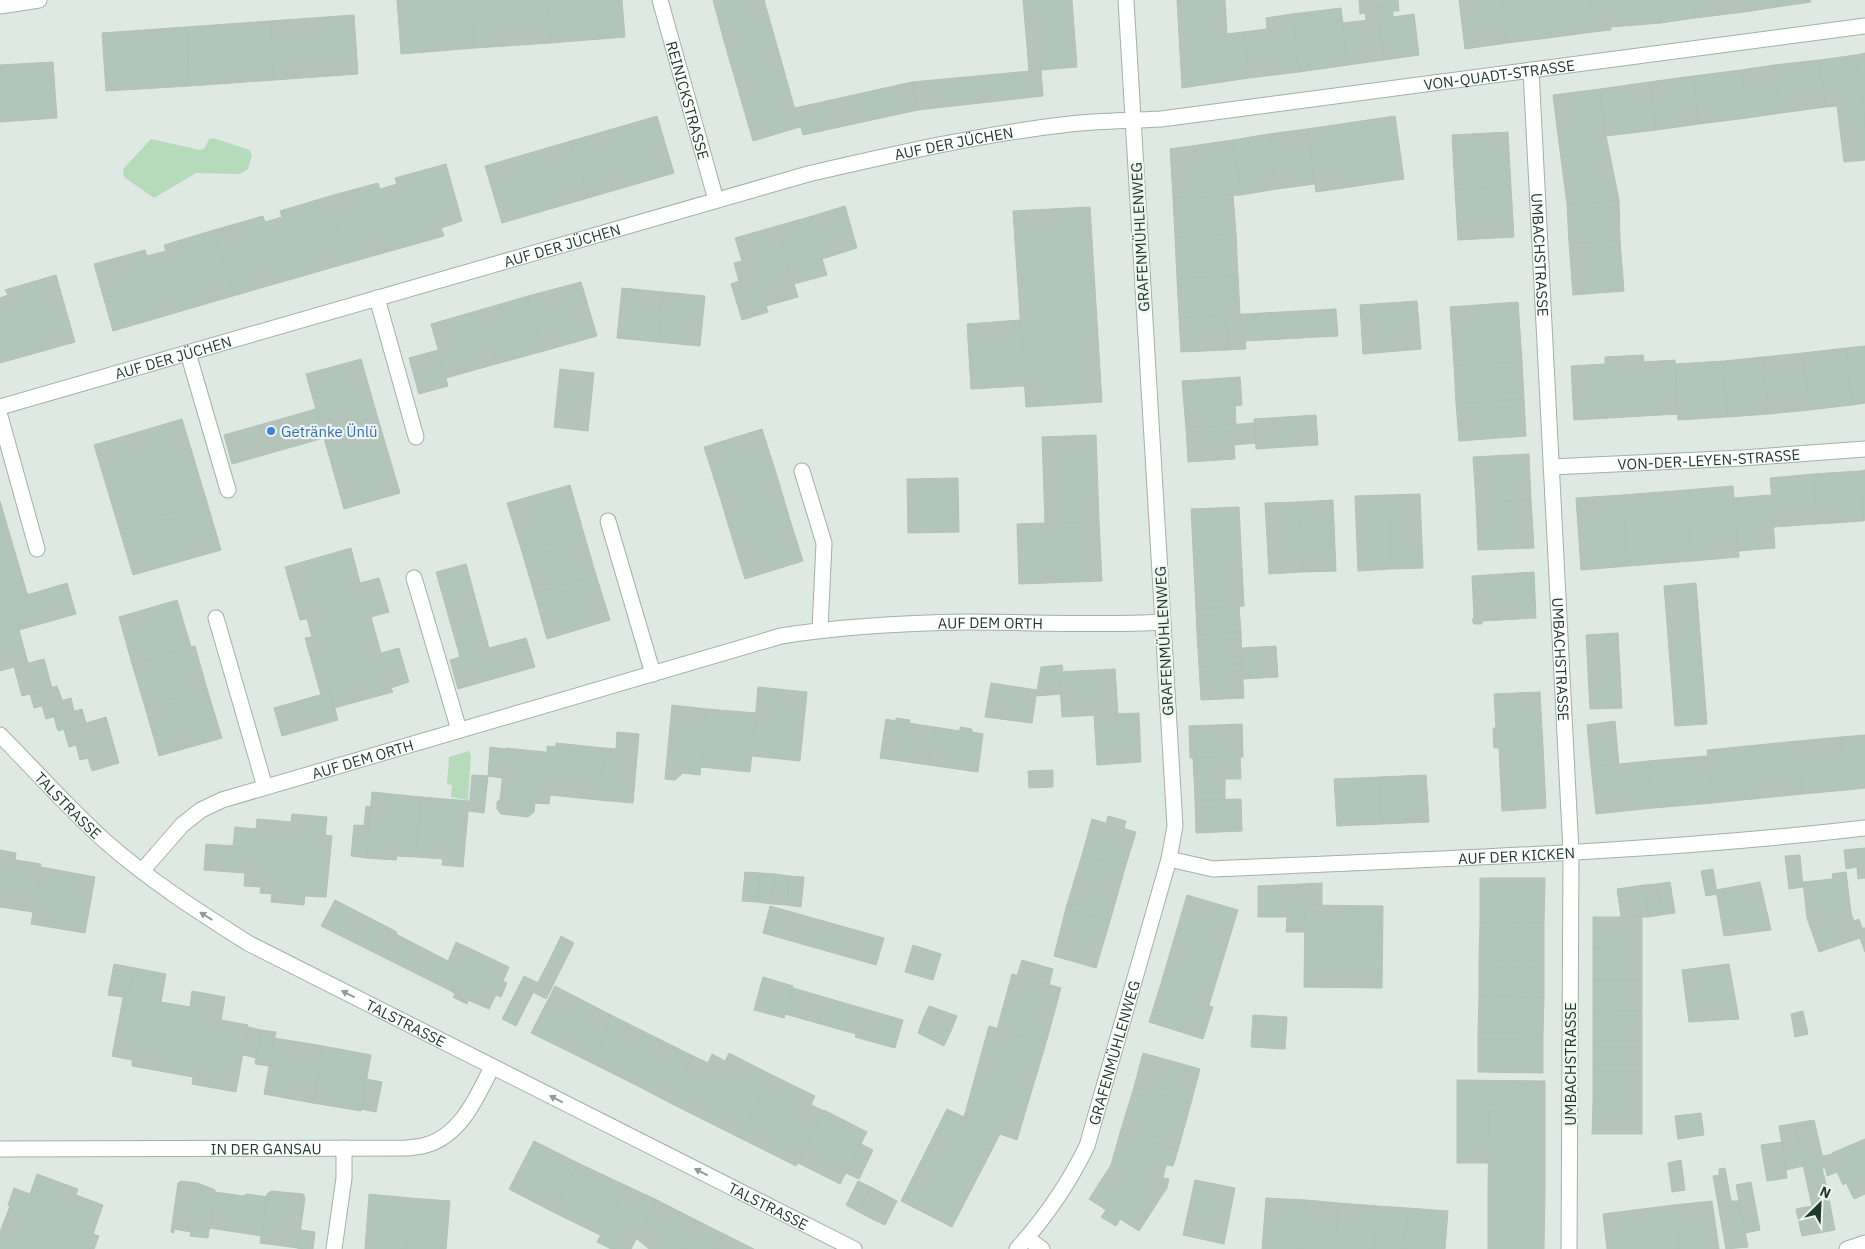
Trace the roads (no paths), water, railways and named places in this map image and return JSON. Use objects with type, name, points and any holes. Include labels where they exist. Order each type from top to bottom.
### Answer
[{"type":"street","points":[[0,6],[40,0]]},
{"type":"street","name":"REINICKSTRASSE","points":[[660,0],[716,200]]},
{"type":"street","name":"GRAFENMÜHLENWEG","points":[[1022,1243],[1072,1176],[1086,1146],[1169,859],[1175,826],[1126,0]]},
{"type":"street","name":"VON-QUADT-STRASSE","points":[[1133,120],[1161,119],[1865,26]]},
{"type":"street","name":"UMBACHSTRASSE","points":[[1531,70],[1571,852],[1569,1249]]},
{"type":"street","name":"AUF DER JÜCHEN","points":[[0,407],[808,174],[979,136],[1072,124],[1133,120]]},
{"type":"street","points":[[377,298],[416,437]]},
{"type":"street","points":[[188,353],[228,490]]},
{"type":"street","points":[[0,416],[38,549]]},
{"type":"street","name":"VON-DER-LEYEN-STRASSE","points":[[1551,467],[1865,450]]},
{"type":"street","points":[[802,471],[824,543],[820,630]]},
{"type":"street","points":[[608,521],[652,674]]},
{"type":"street","points":[[414,578],[459,730]]},
{"type":"street","points":[[216,618],[265,787]]},
{"type":"street","name":"AUF DEM ORTH","points":[[142,871],[182,825],[201,810],[222,800],[781,636],[858,626],[966,622],[1133,624],[1163,622]]},
{"type":"street","name":"TALSTRASSE","points":[[0,735],[105,841],[194,909],[248,943],[854,1249]]},
{"type":"street","name":"AUF DER KICKEN","points":[[1169,859],[1213,869],[1571,852],[1781,837],[1865,828]]},
{"type":"street","name":"IN DER GANSAU","points":[[0,1149],[407,1148],[426,1146],[442,1138],[460,1122],[474,1103],[492,1067]]},
{"type":"street","points":[[334,1249],[344,1178],[344,1148]]},
{"type":"street","points":[[1847,1249],[1865,1242]]},
{"type":"street","points":[[1022,1243],[1042,1249]]},
{"type":"place","name":"Getränke Ünlü","points":[[271,431]]}]
